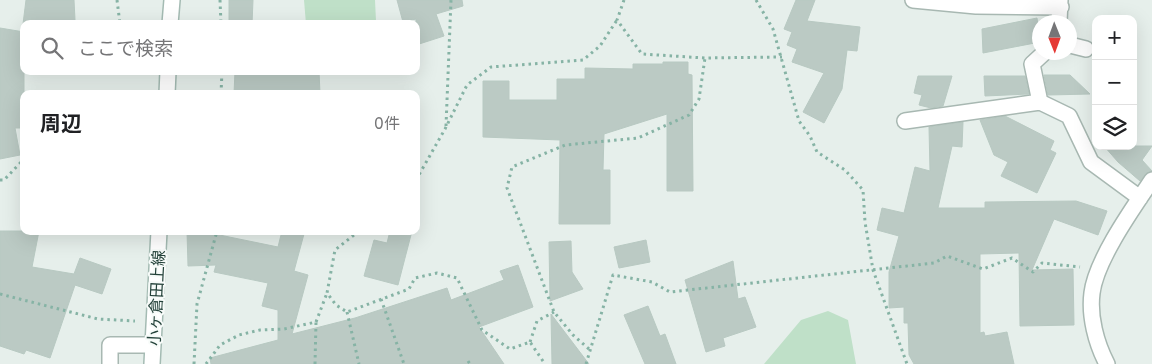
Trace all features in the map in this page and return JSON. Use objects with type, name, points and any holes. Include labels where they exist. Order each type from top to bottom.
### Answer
[{"type":"street","points":[[170,20],[172,0]]},
{"type":"street","points":[[913,0],[976,6],[1060,3]]},
{"type":"street","points":[[1077,47],[1086,50]]},
{"type":"street","points":[[1037,60],[1032,64],[1040,102]]},
{"type":"street","points":[[167,90],[168,75]]},
{"type":"street","points":[[905,121],[1040,102],[1069,116],[1092,162],[1140,198]]},
{"type":"street","points":[[1106,364],[1093,326],[1091,293],[1098,268],[1152,180]]},
{"type":"street","name":"小ヶ倉田上線","points":[[152,364],[159,235]]},
{"type":"street","points":[[110,364],[110,345],[152,345]]},
{"type":"path","points":[[117,0],[120,20]]},
{"type":"path","points":[[220,0],[221,20]]},
{"type":"path","points":[[446,129],[451,0]]},
{"type":"path","points":[[420,173],[446,129],[467,86],[491,67],[583,60],[600,46],[617,20],[624,0]]},
{"type":"path","points":[[756,0],[773,29],[799,121],[810,136],[816,152],[845,170],[863,190],[865,222],[873,270],[907,364]]},
{"type":"path","points":[[617,20],[642,54],[705,58],[782,57]]},
{"type":"path","points":[[589,349],[573,335],[554,312],[507,188],[512,166],[565,145],[638,138],[689,115],[700,98],[705,58]]},
{"type":"path","points":[[221,90],[222,75]]},
{"type":"path","points":[[0,180],[4,180],[20,163]]},
{"type":"path","points":[[194,364],[197,304],[216,235]]},
{"type":"path","points":[[313,364],[316,322],[327,293],[336,250],[354,235]]},
{"type":"path","points":[[586,364],[613,275],[652,282],[670,292],[934,263],[947,256],[983,269],[1012,258],[1033,272],[1042,263],[1098,268]]},
{"type":"path","points":[[347,312],[409,288],[415,278],[437,273],[457,278],[482,330],[510,349],[530,342]]},
{"type":"path","points":[[327,293],[336,305],[347,312],[359,364]]},
{"type":"path","points":[[0,294],[98,319],[153,322]]},
{"type":"path","points":[[381,299],[404,364]]},
{"type":"path","points":[[530,342],[537,321],[554,312]]},
{"type":"path","points":[[206,364],[220,345],[239,335],[260,330],[284,330],[316,322]]},
{"type":"path","points":[[530,342],[545,364]]},
{"type":"green space","points":[[304,0],[375,0],[376,20],[306,20]]},
{"type":"green space","points":[[828,311],[848,320],[856,364],[764,364],[801,320]]},
{"type":"building","points":[[26,0],[74,0],[75,20],[24,20]]},
{"type":"building","points":[[229,0],[253,0],[252,20],[229,20]]},
{"type":"building","points":[[397,0],[462,0],[463,6],[436,14],[444,36],[420,44],[420,20],[402,20]]},
{"type":"building","points":[[796,0],[815,0],[807,21],[860,27],[857,51],[847,50],[842,89],[824,123],[803,112],[824,73],[792,62],[797,49],[787,45],[792,32],[784,29]]},
{"type":"building","points":[[1032,19],[1032,44],[983,53],[982,29]]},
{"type":"building","points":[[0,28],[20,31],[20,75],[24,75],[24,90],[20,90],[20,128],[15,128],[20,155],[0,159]]},
{"type":"building","points":[[663,62],[688,62],[688,74],[692,75],[693,191],[667,191],[667,114],[604,134],[603,170],[610,170],[610,224],[559,224],[560,140],[483,137],[483,81],[509,81],[509,100],[557,100],[557,79],[585,79],[585,68],[633,69],[633,64],[663,64]]},
{"type":"building","points":[[235,75],[319,75],[320,90],[234,90]]},
{"type":"building","points":[[1044,75],[1070,75],[1090,94],[1048,95]]},
{"type":"building","points":[[918,76],[952,76],[943,106],[931,108],[919,105],[922,95],[914,93]]},
{"type":"building","points":[[984,76],[1025,76],[1029,94],[985,96]]},
{"type":"building","points":[[1005,116],[1054,141],[1050,150],[1056,153],[1037,193],[1001,176],[1008,162],[994,155],[980,120]]},
{"type":"building","points":[[963,122],[962,147],[952,146],[938,208],[985,208],[985,202],[1076,201],[1107,211],[1098,235],[1054,219],[1032,270],[1073,269],[1074,325],[1020,326],[1019,253],[980,254],[980,333],[984,332],[985,336],[1007,332],[1014,364],[914,364],[909,355],[908,323],[904,323],[904,307],[889,308],[889,272],[899,236],[877,230],[882,208],[904,213],[915,167],[930,171],[929,127]]},
{"type":"building","points":[[1137,146],[1152,146],[1142,160],[1152,171],[1148,172],[1140,181],[1108,150],[1137,150]]},
{"type":"building","points":[[0,231],[20,231],[20,235],[38,235],[32,267],[74,274],[80,258],[111,269],[102,294],[75,285],[50,358],[26,350],[24,354],[0,346]]},
{"type":"building","points":[[187,235],[220,235],[278,247],[281,235],[304,235],[294,271],[308,275],[292,334],[355,318],[447,288],[451,300],[504,280],[500,271],[518,265],[533,307],[479,327],[504,364],[211,364],[210,358],[278,340],[278,310],[262,306],[268,283],[214,272],[216,265],[188,266]]},
{"type":"building","points":[[389,235],[411,235],[398,285],[364,276],[374,240],[387,243]]},
{"type":"building","points":[[646,240],[650,262],[619,268],[614,247]]},
{"type":"building","points":[[571,241],[572,272],[583,289],[550,301],[549,242]]},
{"type":"building","points":[[733,261],[738,299],[745,297],[756,327],[723,338],[725,346],[706,352],[685,280]]},
{"type":"building","points":[[648,306],[660,336],[665,334],[676,364],[645,364],[624,315]]},
{"type":"building","points":[[551,314],[589,364],[552,364]]}]
